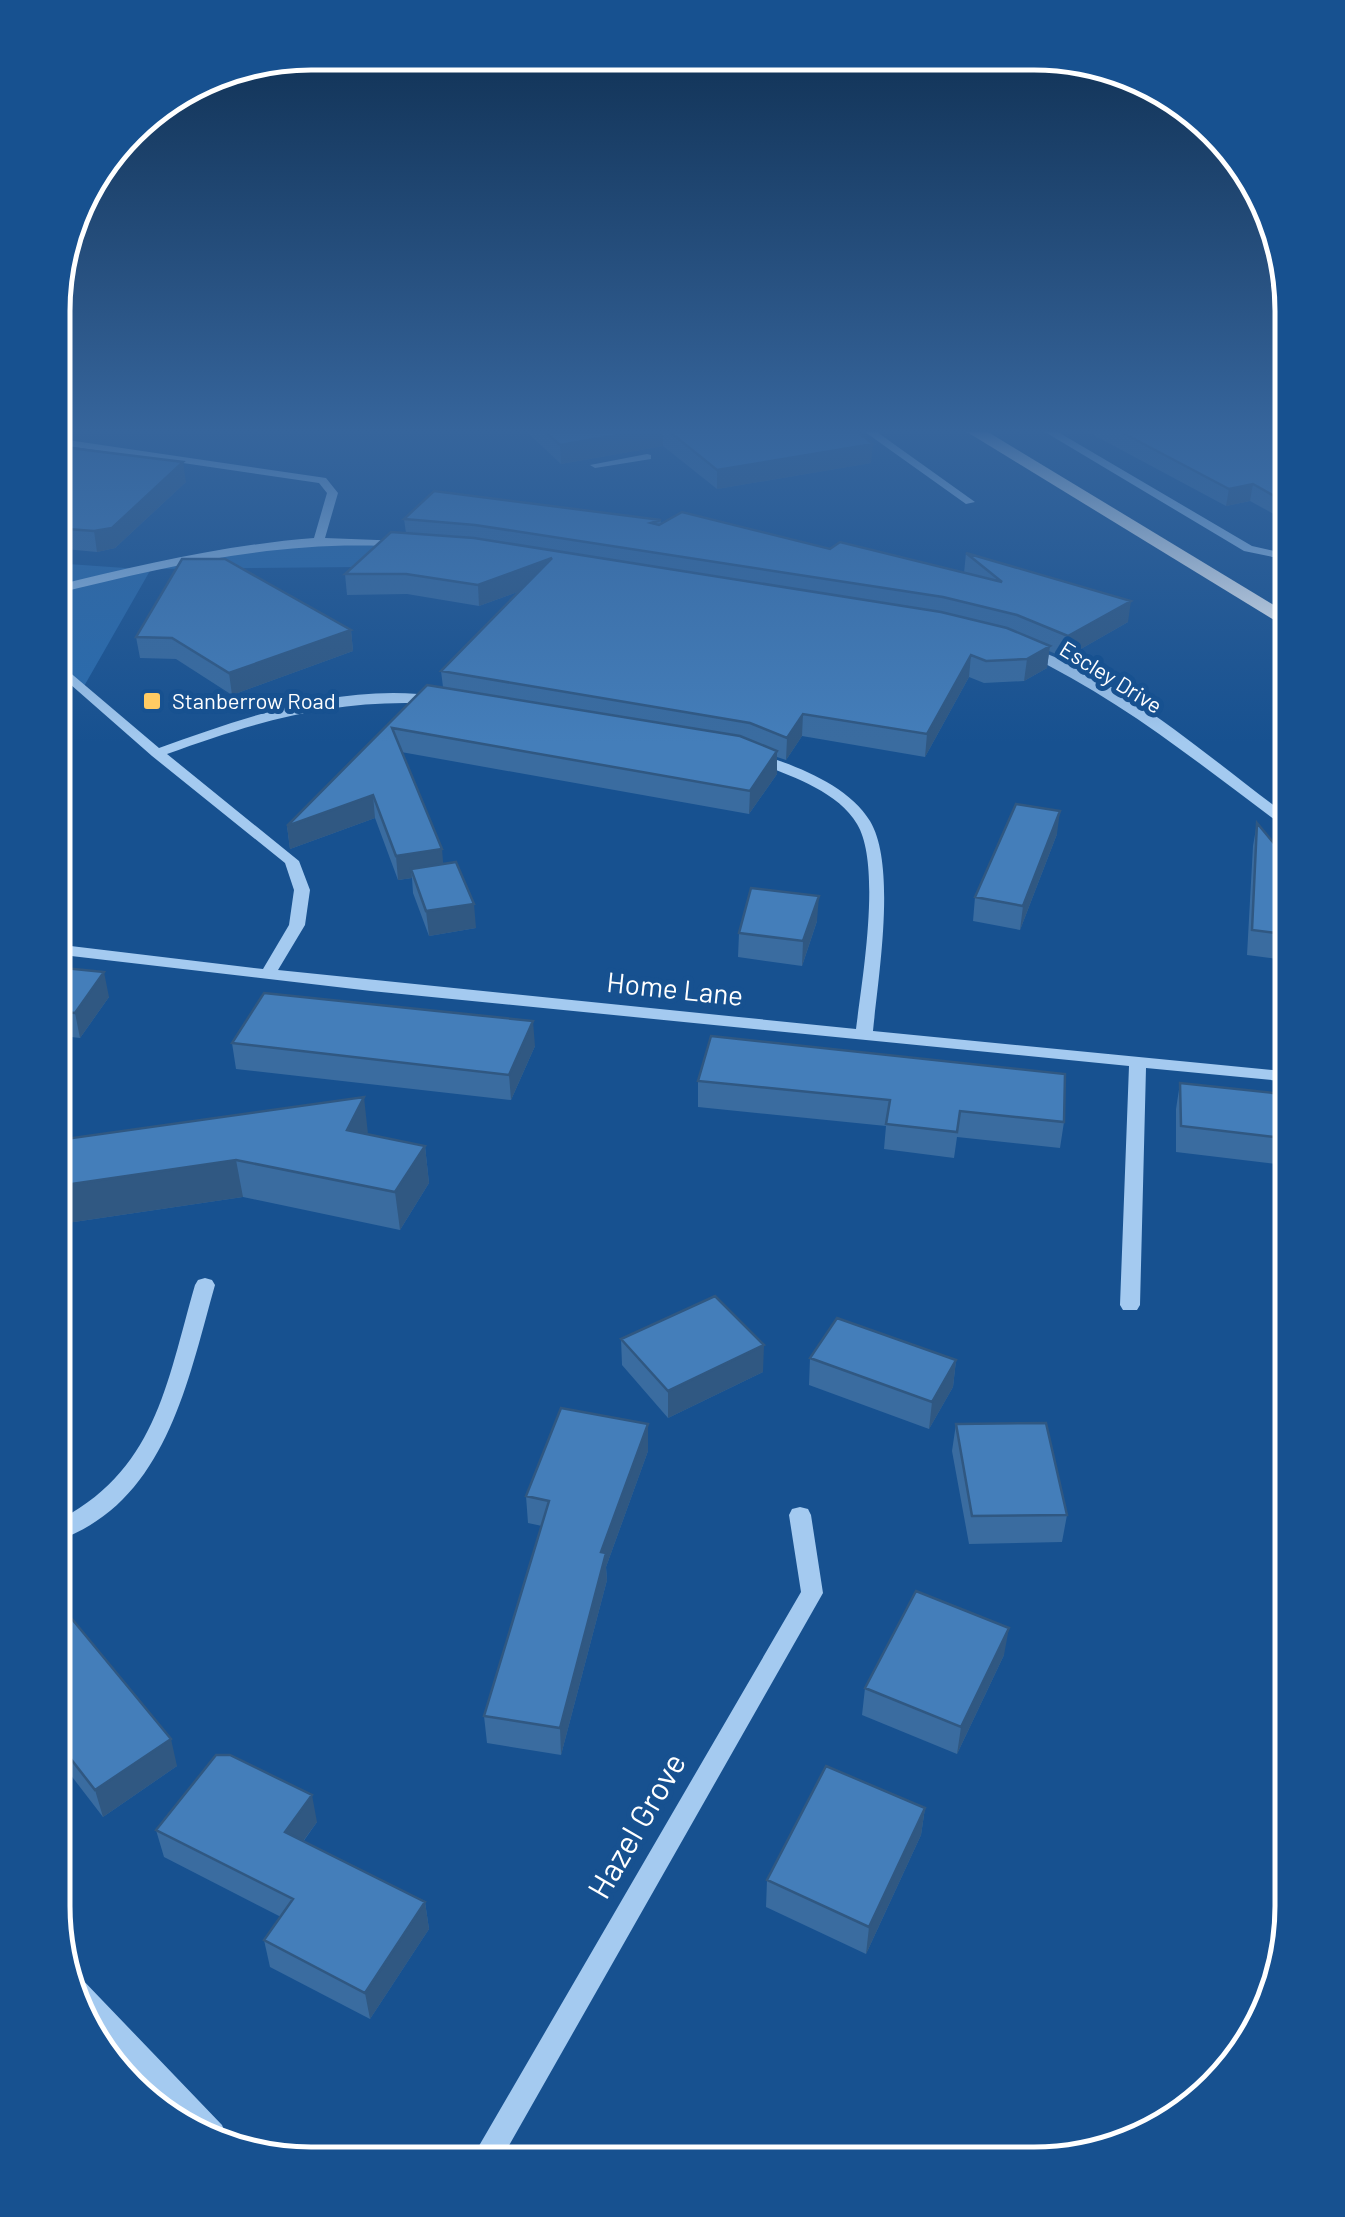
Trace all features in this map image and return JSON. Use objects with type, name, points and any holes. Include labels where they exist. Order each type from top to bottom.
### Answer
[{"type":"highway","points":[[1144,535],[1275,615]]},
{"type":"street","points":[[1225,535],[1248,549],[1275,554]]},
{"type":"street","points":[[70,586],[220,550],[320,539],[426,546]]},
{"type":"street","name":"Escley Drive","points":[[1010,643],[1061,665],[1103,690],[1275,814]]},
{"type":"street","points":[[70,677],[292,862],[302,890],[296,924],[267,975]]},
{"type":"street","points":[[157,753],[278,711],[330,701],[398,696],[460,702]]},
{"type":"street","points":[[744,752],[816,782],[865,823],[878,879],[864,1035]]},
{"type":"street","name":"Home Lane","points":[[70,951],[267,975],[1275,1074]]},
{"type":"street","points":[[1130,1305],[1138,1062]]},
{"type":"street","points":[[70,1523],[120,1492],[156,1444],[205,1285]]},
{"type":"street","name":"Hazel Grove","points":[[491,2147],[812,1593],[800,1516]]},
{"type":"street","points":[[95,2013],[195,2118]]},
{"type":"shaded area","points":[[319,539],[556,565],[151,569],[83,688],[70,677],[70,564],[139,569],[220,550]]},
{"type":"building","points":[[387,535],[474,538],[941,612],[1007,628],[1050,646],[1027,659],[986,661],[971,655],[927,734],[803,714],[787,738],[750,723],[441,671],[552,558],[478,585],[406,574],[345,574]]},
{"type":"building","points":[[543,535],[776,535],[830,549],[840,542],[1002,582],[966,553],[1131,601],[1068,636],[1017,615],[943,597]]},
{"type":"building","points":[[182,559],[225,559],[351,630],[229,673],[172,638],[136,637]]},
{"type":"building","points":[[427,685],[740,736],[777,751],[750,791],[392,728],[442,849],[396,856],[373,795],[287,826]]},
{"type":"building","points":[[1016,804],[1060,811],[1023,906],[975,897]]},
{"type":"building","points":[[1257,823],[1275,844],[1275,933],[1252,930]]},
{"type":"building","points":[[456,862],[474,904],[426,911],[411,869]]},
{"type":"building","points":[[751,888],[819,896],[803,941],[739,933]]},
{"type":"building","points":[[70,969],[104,972],[75,1013],[70,1013]]},
{"type":"building","points":[[264,993],[533,1021],[509,1075],[232,1043]]},
{"type":"building","points":[[711,1036],[1065,1074],[1064,1122],[960,1111],[957,1132],[886,1124],[890,1100],[698,1081]]},
{"type":"building","points":[[1180,1083],[1275,1093],[1274,1137],[1181,1126]]},
{"type":"building","points":[[364,1097],[347,1130],[425,1146],[395,1192],[236,1160],[70,1184],[70,1138]]},
{"type":"building","points":[[715,1296],[764,1345],[668,1391],[621,1339]]},
{"type":"building","points":[[837,1318],[956,1360],[932,1402],[810,1358]]},
{"type":"building","points":[[561,1408],[648,1424],[601,1552],[606,1553],[560,1728],[484,1716],[549,1501],[526,1496]]},
{"type":"building","points":[[1046,1423],[1067,1515],[972,1516],[956,1424]]},
{"type":"building","points":[[916,1591],[1009,1628],[961,1727],[865,1688]]},
{"type":"building","points":[[70,1617],[171,1739],[95,1790],[70,1758]]},
{"type":"building","points":[[216,1755],[230,1755],[312,1795],[285,1832],[425,1902],[365,1993],[264,1940],[293,1899],[156,1830]]},
{"type":"building","points":[[826,1766],[925,1808],[869,1927],[767,1880]]},
{"type":"place","name":"Stanberrow Road","points":[[152,701]]}]
